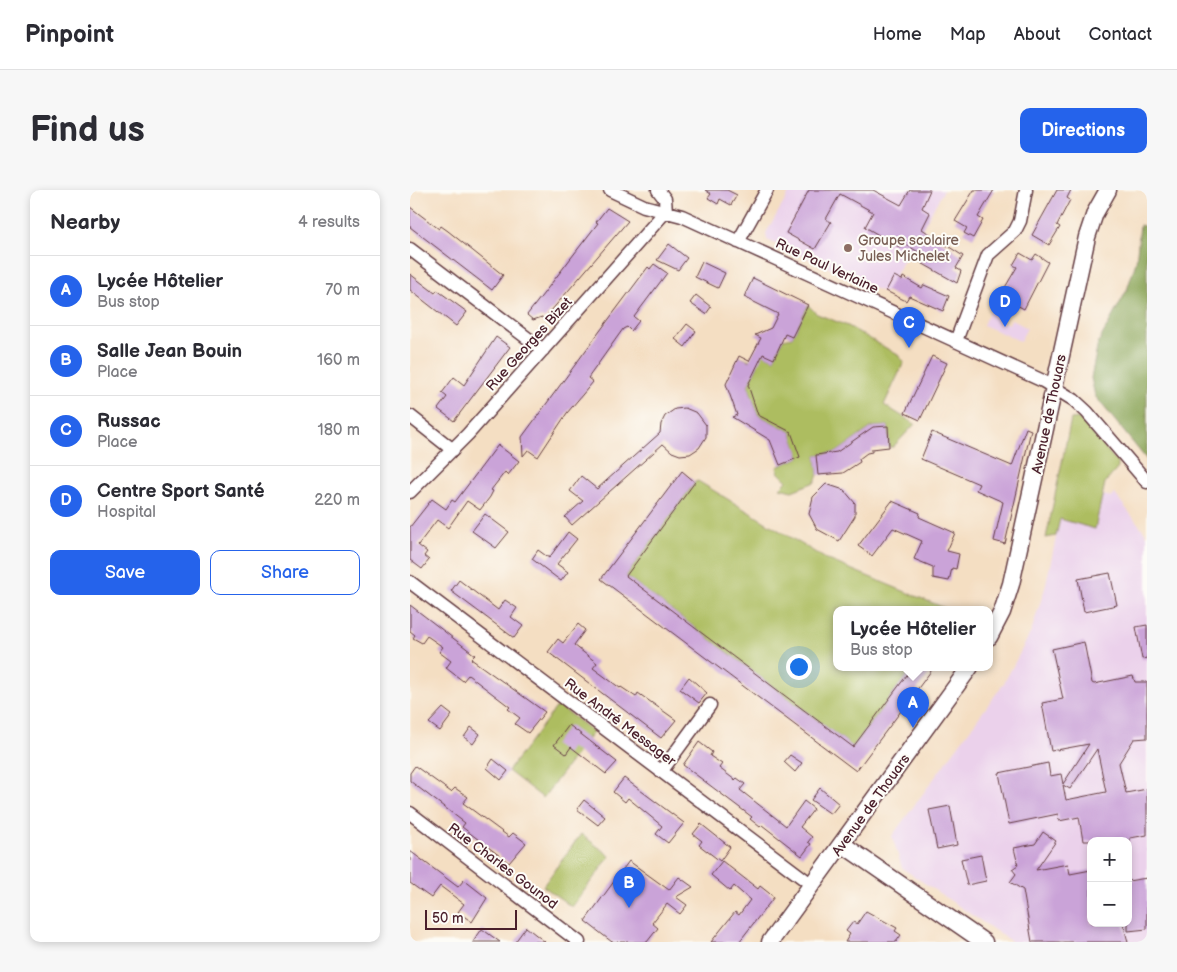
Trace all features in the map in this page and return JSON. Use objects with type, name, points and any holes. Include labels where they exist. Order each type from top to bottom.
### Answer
[{"type":"street","name":"Rue Paul Verlaine","points":[[610,190],[644,206],[666,212],[738,242],[1055,388],[1087,412],[1147,482]]},
{"type":"street","points":[[658,190],[664,199],[666,212]]},
{"type":"street","points":[[738,242],[767,190]]},
{"type":"street","points":[[956,341],[988,254],[1015,231],[1020,221],[1026,190]]},
{"type":"street","name":"Avenue de Thouars","points":[[993,630],[1002,612],[1011,584],[1087,237],[1095,213],[1108,190]]},
{"type":"street","name":"Rue Georges Bizet","points":[[410,492],[453,450],[666,212]]},
{"type":"street","points":[[410,249],[543,350]]},
{"type":"street","points":[[410,416],[453,450]]},
{"type":"street","name":"Rue André Messager","points":[[410,582],[812,885]]},
{"type":"street","name":"Avenue de Thouars","points":[[770,942],[967,671]]},
{"type":"street","points":[[660,772],[710,705]]},
{"type":"street","name":"Rue Charles Gounod","points":[[410,813],[579,942]]},
{"type":"street","points":[[842,844],[984,942]]},
{"type":"shaded area","name":"Groupe scolaire Jules Michelet","points":[[791,190],[944,190],[885,293],[767,240],[766,233]]},
{"type":"shaded area","points":[[990,310],[1001,314],[999,320],[1009,324],[1011,319],[1027,328],[1020,341],[983,325]]},
{"type":"shaded area","points":[[1068,483],[1105,483],[1103,495],[1112,497],[1114,493],[1147,535],[1147,942],[1012,942],[902,868],[892,836],[1004,683],[1031,632],[1045,588]]},
{"type":"green space","points":[[1140,225],[1147,227],[1147,460],[1095,396],[1091,378],[1098,343],[1127,290],[1136,262]]},
{"type":"green space","points":[[808,305],[817,314],[848,326],[898,355],[904,362],[884,405],[915,424],[893,447],[889,447],[888,426],[872,427],[837,452],[816,455],[818,475],[815,482],[792,491],[780,488],[787,481],[778,472],[777,467],[800,457],[791,432],[758,415],[748,385],[758,365],[739,356],[755,362],[755,350],[774,359],[783,339],[792,337]]},
{"type":"green space","points":[[1079,418],[1118,463],[1118,468],[1105,483],[1095,529],[1060,519],[1056,536],[1046,538],[1071,419]]},
{"type":"green space","points":[[698,481],[826,559],[940,606],[833,606],[833,671],[910,671],[853,747],[626,576],[695,482]]},
{"type":"green space","points":[[558,705],[593,732],[543,798],[508,771]]},
{"type":"green space","points":[[581,834],[610,856],[572,907],[543,886]]},
{"type":"building","points":[[705,190],[727,190],[737,195],[731,205],[720,199],[718,204],[708,198],[711,194]]},
{"type":"building","points":[[809,190],[873,190],[901,205],[910,190],[930,190],[922,208],[930,213],[922,229],[963,256],[956,268],[961,271],[957,283],[918,261],[922,254],[903,243],[901,248],[865,227],[873,212],[840,194],[826,219],[831,222],[815,249],[786,233]]},
{"type":"building","points":[[974,190],[994,190],[978,217],[983,220],[973,238],[964,233],[967,228],[955,221]]},
{"type":"building","points":[[1057,190],[1071,190],[1067,198],[1070,200],[1057,225],[1060,227],[1049,245],[1032,235]]},
{"type":"building","points":[[410,207],[439,229],[441,226],[448,231],[503,275],[492,290],[410,227]]},
{"type":"building","points":[[607,208],[628,221],[544,319],[542,317],[533,320],[527,315],[598,223],[596,222]]},
{"type":"building","points":[[669,244],[687,258],[678,270],[657,260]]},
{"type":"building","points":[[1020,253],[1032,260],[1036,254],[1048,262],[1024,309],[1000,296],[1017,267],[1013,265]]},
{"type":"building","points":[[702,262],[725,273],[718,288],[695,277]]},
{"type":"building","points":[[654,264],[667,273],[634,317],[639,321],[631,331],[627,327],[623,329],[588,378],[593,382],[567,413],[538,457],[528,450],[523,456],[522,437],[648,267],[650,269]]},
{"type":"building","points":[[410,274],[435,293],[437,290],[467,312],[456,326],[410,290]]},
{"type":"building","points":[[894,276],[902,280],[903,277],[922,288],[924,285],[949,296],[943,311],[909,296],[906,301],[886,291]]},
{"type":"building","points":[[753,278],[808,305],[792,337],[785,334],[774,359],[763,354],[748,385],[758,415],[791,432],[800,457],[780,465],[770,440],[732,417],[737,415],[726,384],[739,356],[749,361],[761,338],[755,335],[771,328],[778,314],[744,297]]},
{"type":"building","points":[[696,295],[711,307],[706,314],[690,303]]},
{"type":"building","points":[[687,324],[696,331],[685,347],[675,339]]},
{"type":"building","points":[[496,337],[510,347],[454,421],[438,409],[447,397],[442,393],[454,377],[464,385]]},
{"type":"building","points":[[932,356],[947,363],[920,420],[905,413]]},
{"type":"building","points":[[685,408],[697,413],[706,425],[706,437],[699,448],[690,454],[680,455],[672,452],[663,444],[572,525],[565,517],[583,501],[570,491],[581,476],[597,489],[660,433],[661,424],[665,416],[675,409]]},
{"type":"building","points":[[888,426],[889,447],[872,449],[872,452],[859,459],[860,462],[843,473],[818,475],[816,455],[837,452],[873,427]]},
{"type":"building","points":[[1026,428],[1031,430],[1005,544],[994,541],[1003,502],[976,490],[979,484],[921,459],[932,432],[1012,466]]},
{"type":"building","points":[[498,445],[519,461],[508,475],[505,472],[491,490],[493,491],[490,497],[480,510],[467,501],[448,528],[437,520],[418,545],[427,552],[424,556],[429,560],[422,569],[410,560],[410,527],[432,499],[446,509],[452,500],[455,502]]},
{"type":"building","points":[[682,471],[695,482],[626,576],[853,747],[910,671],[931,671],[856,771],[601,579]]},
{"type":"building","points":[[826,484],[844,490],[855,503],[855,516],[839,541],[817,529],[809,514],[813,497]]},
{"type":"building","points":[[892,501],[920,513],[919,517],[955,533],[947,551],[959,554],[956,569],[952,568],[949,581],[933,578],[933,567],[914,559],[922,541],[893,528],[872,556],[858,546]]},
{"type":"building","points":[[485,514],[509,532],[496,548],[472,531]]},
{"type":"building","points":[[568,532],[577,539],[557,564],[568,572],[561,581],[532,559],[538,550],[549,558]]},
{"type":"building","points":[[1110,573],[1117,605],[1084,612],[1078,579]]},
{"type":"building","points":[[459,580],[498,610],[505,600],[517,608],[511,617],[523,626],[514,638],[451,591]]},
{"type":"building","points":[[410,605],[475,655],[471,659],[545,712],[528,733],[515,724],[520,718],[508,709],[510,707],[468,675],[463,681],[446,668],[451,661],[439,652],[443,647],[427,636],[422,643],[413,638],[415,635],[410,631]]},
{"type":"building","points":[[578,624],[585,630],[574,645],[597,663],[593,668],[636,697],[638,693],[676,720],[661,738],[548,652],[558,639],[563,643]]},
{"type":"building","points":[[1147,625],[1147,658],[1142,659],[1136,627]]},
{"type":"building","points":[[1084,642],[1092,683],[1133,676],[1135,682],[1147,682],[1147,738],[1134,739],[1119,763],[1126,793],[1147,789],[1147,835],[1132,838],[1087,837],[1087,841],[1083,841],[1079,817],[1059,821],[1058,814],[1009,824],[999,773],[1048,763],[1050,776],[1061,774],[1063,784],[1089,744],[1051,751],[1042,703],[1063,699],[1052,649]],"holes":[[[1097,749],[1106,792],[1066,800],[1063,785],[1070,789]]]},
{"type":"building","points":[[689,677],[707,693],[699,703],[680,689]]},
{"type":"building","points":[[443,708],[452,715],[440,731],[429,723]]},
{"type":"building","points":[[569,725],[617,762],[606,774],[571,747],[566,754],[554,745]]},
{"type":"building","points":[[471,727],[480,734],[473,744],[464,737]]},
{"type":"building","points":[[699,742],[712,752],[710,756],[722,764],[719,768],[735,780],[737,778],[745,784],[740,790],[786,826],[804,801],[814,809],[800,827],[812,837],[808,842],[811,844],[802,856],[762,825],[760,827],[750,819],[752,817],[683,765]]},
{"type":"building","points":[[790,755],[802,763],[795,772],[784,762]]},
{"type":"building","points":[[493,759],[508,771],[501,780],[487,768]]},
{"type":"building","points":[[415,766],[451,792],[455,788],[468,797],[463,803],[509,837],[513,833],[526,843],[509,863],[462,827],[465,823],[410,781],[410,773]]},
{"type":"building","points":[[624,778],[684,823],[668,843],[656,834],[662,826],[628,798],[625,802],[613,792]]},
{"type":"building","points":[[820,788],[839,804],[831,814],[811,800]]},
{"type":"building","points":[[584,800],[605,817],[598,825],[577,809]]},
{"type":"building","points":[[950,806],[957,845],[937,849],[929,810]]},
{"type":"building","points":[[701,824],[730,847],[720,861],[699,845],[702,841],[693,834]]},
{"type":"building","points":[[1043,832],[1056,841],[1036,870],[1068,864],[1070,874],[1087,871],[1087,927],[1124,927],[1128,942],[1032,942],[1023,890],[1010,882],[1016,874],[1012,869],[1018,865],[1014,848],[1035,844]]},
{"type":"building","points":[[410,851],[458,887],[464,880],[487,898],[472,922],[458,912],[464,904],[440,886],[431,898],[410,883]]},
{"type":"building","points":[[981,855],[986,881],[967,885],[961,859]]},
{"type":"building","points":[[629,861],[669,890],[679,877],[693,887],[676,897],[687,905],[680,914],[667,904],[652,923],[658,928],[647,942],[612,942],[585,921]]},
{"type":"building","points":[[722,861],[758,889],[760,886],[774,897],[739,942],[711,942],[735,912],[739,915],[750,900],[734,886],[730,891],[711,875]]},
{"type":"building","points":[[1147,878],[1147,929],[1128,931],[1128,927],[1132,927],[1132,880]]},
{"type":"building","points":[[866,911],[897,928],[895,931],[901,935],[896,942],[845,942],[850,934],[846,931],[853,922],[857,924]]},
{"type":"building","points":[[526,927],[545,942],[515,942]]},
{"type":"building","points":[[482,929],[500,942],[473,942]]},
{"type":"place","name":"Groupe scolaire Jules Michelet","points":[[848,248]]},
{"type":"place","name":"Centre Sport Santé","points":[[1005,327]]},
{"type":"place","name":"Russac","points":[[909,348]]},
{"type":"place","name":"Lycée Hôtelier","points":[[913,728]]},
{"type":"place","name":"Salle Jean Bouin","points":[[629,908]]}]
